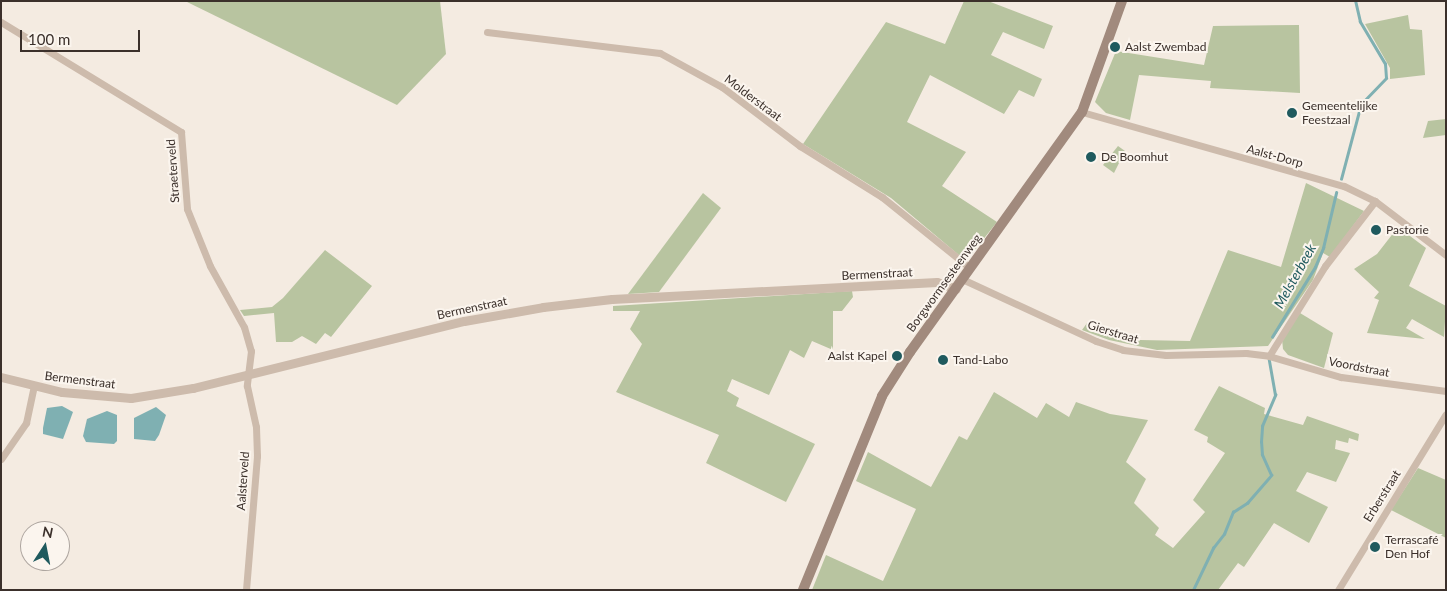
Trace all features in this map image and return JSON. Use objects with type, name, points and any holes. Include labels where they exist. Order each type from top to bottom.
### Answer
[{"type":"main road","name":"Borgwormsesteenweg","points":[[803,590],[882,396],[962,279],[1082,112],[1122,1]]},
{"type":"street","name":"Straeterveld","points":[[1,22],[178,128],[182,136],[187,209],[210,266],[244,327],[251,351],[248,375]]},
{"type":"street","name":"Molderstraat","points":[[487,32],[660,53],[722,87],[800,146],[882,197],[970,268]]},
{"type":"street","name":"Aalst-Dorp","points":[[1082,112],[1344,186],[1375,201],[1446,255]]},
{"type":"street","points":[[1269,356],[1326,266],[1375,201]]},
{"type":"street","name":"Gierstraat","points":[[962,279],[1096,341],[1123,350],[1166,355],[1233,352],[1269,356]]},
{"type":"street","name":"Bermenstraat","points":[[1,377],[34,386],[131,398],[248,375],[464,321],[543,307],[612,299],[937,282],[956,288]]},
{"type":"street","name":"Voordstraat","points":[[1269,356],[1341,377],[1446,391]]},
{"type":"street","name":"Aalsterveld","points":[[246,590],[257,456],[248,375]]},
{"type":"street","points":[[1,459],[26,422],[34,386]]},
{"type":"street","name":"Erberstraat","points":[[1338,590],[1446,414]]},
{"type":"green space","points":[[185,1],[440,1],[446,54],[397,105]]},
{"type":"green space","points":[[964,1],[988,1],[1053,26],[1044,49],[1003,32],[991,55],[1042,79],[1034,97],[1019,90],[1004,114],[930,75],[907,122],[966,152],[942,186],[997,222],[966,261],[891,198],[803,144],[886,22],[945,44]]},
{"type":"green space","points":[[1408,15],[1410,29],[1422,30],[1425,75],[1390,79],[1390,68],[1365,24]]},
{"type":"green space","points":[[1299,25],[1300,93],[1210,88],[1211,81],[1139,75],[1130,120],[1106,113],[1095,102],[1116,51],[1204,65],[1213,26]]},
{"type":"green space","points":[[1446,119],[1446,135],[1423,138],[1428,121]]},
{"type":"green space","points":[[1118,146],[1125,151],[1114,173],[1103,165]]},
{"type":"green space","points":[[1306,183],[1364,211],[1330,257],[1323,253],[1313,280],[1268,346],[1157,350],[1109,340],[1082,330],[1087,323],[1140,340],[1190,341],[1228,250],[1281,267]]},
{"type":"green space","points":[[703,193],[721,208],[659,292],[628,294]]},
{"type":"green space","points":[[1398,227],[1426,248],[1409,286],[1446,306],[1444,337],[1412,319],[1406,328],[1425,339],[1367,333],[1379,300],[1374,298],[1379,292],[1354,269],[1377,254]]},
{"type":"green space","points":[[325,250],[372,286],[331,337],[325,333],[316,344],[302,336],[292,342],[276,342],[274,313],[244,316],[240,310],[272,307],[283,298]]},
{"type":"green space","points":[[852,291],[853,297],[842,311],[833,311],[833,350],[812,341],[804,358],[790,350],[769,395],[732,379],[727,391],[739,398],[736,406],[815,444],[786,502],[706,463],[719,435],[616,392],[642,344],[630,329],[640,311],[613,311],[613,306]]},
{"type":"green space","points":[[1300,313],[1333,333],[1324,368],[1288,355],[1283,349],[1282,339]]},
{"type":"green space","points":[[1219,386],[1265,408],[1264,414],[1303,425],[1307,416],[1359,434],[1358,441],[1349,438],[1348,443],[1336,440],[1335,449],[1350,453],[1336,482],[1307,472],[1296,491],[1328,507],[1309,543],[1274,523],[1244,567],[1238,563],[1218,590],[812,590],[826,555],[883,581],[916,509],[856,481],[868,452],[931,487],[959,436],[967,440],[994,392],[1037,418],[1046,403],[1069,417],[1076,402],[1110,414],[1148,420],[1126,462],[1146,479],[1134,503],[1159,528],[1155,535],[1173,548],[1205,512],[1193,500],[1225,453],[1207,442],[1208,437],[1194,430]]},
{"type":"green space","points":[[1418,468],[1446,480],[1446,538],[1391,510]]},
{"type":"water","points":[[62,406],[73,412],[63,439],[43,434],[47,408]]},
{"type":"water","points":[[156,407],[166,415],[155,441],[134,439],[134,418]]},
{"type":"water","points":[[107,411],[117,415],[117,441],[114,444],[86,442],[83,436],[87,419]]},
{"type":"waterway","name":"Melsterbeek","points":[[1341,179],[1361,104],[1386,78],[1385,64],[1360,22],[1355,1]]},
{"type":"waterway","name":"Melsterbeek","points":[[1272,337],[1315,267],[1323,248],[1336,193]]},
{"type":"waterway","name":"Melsterbeek","points":[[1193,590],[1213,548],[1224,534],[1233,512],[1247,503],[1271,475],[1262,455],[1261,442],[1262,426],[1275,395],[1269,361]]},
{"type":"place","name":"Aalst Zwembad","points":[[1115,47]]},
{"type":"place","name":"Gemeentelijke Feestzaal","points":[[1292,113]]},
{"type":"place","name":"De Boomhut","points":[[1091,157]]},
{"type":"place","name":"Pastorie","points":[[1376,230]]},
{"type":"place","name":"Aalst Kapel","points":[[897,356]]},
{"type":"place","name":"Tand-Labo","points":[[943,360]]},
{"type":"place","name":"Terrascafé Den Hof","points":[[1375,547]]}]
